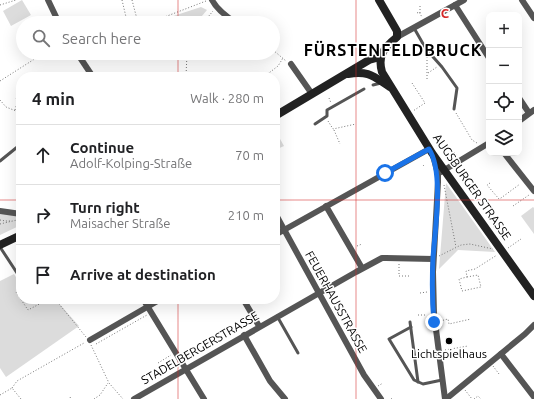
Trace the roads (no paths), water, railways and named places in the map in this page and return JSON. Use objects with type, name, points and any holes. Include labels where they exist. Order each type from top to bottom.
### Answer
[{"type":"street","points":[[48,0],[56,16]]},
{"type":"street","points":[[212,0],[225,15]]},
{"type":"street","points":[[379,0],[397,32],[397,37]]},
{"type":"street","points":[[280,113],[374,58],[380,57],[385,49],[397,37],[462,0]]},
{"type":"street","points":[[522,0],[534,18]]},
{"type":"street","points":[[454,5],[486,53]]},
{"type":"street","name":"AUGSBURGER STRASSE","points":[[380,57],[382,72],[431,151],[441,172],[488,231],[534,296]]},
{"type":"street","points":[[82,60],[90,72]]},
{"type":"street","points":[[291,64],[312,94]]},
{"type":"street","name":"AUGSBURGER STRASSE","points":[[342,76],[359,72],[369,73],[393,89]]},
{"type":"street","points":[[520,120],[532,111],[522,101]]},
{"type":"street","points":[[486,146],[441,172],[433,259],[433,292],[434,322],[446,399],[534,326]]},
{"type":"street","points":[[280,232],[431,151]]},
{"type":"street","points":[[506,156],[534,191]]},
{"type":"street","points":[[326,206],[362,268]]},
{"type":"street","points":[[0,211],[16,213]]},
{"type":"street","name":"FEUERHAUSSTRASSE","points":[[280,222],[320,292],[364,376],[381,399]]},
{"type":"street","points":[[0,246],[16,238]]},
{"type":"street","name":"STADELBERGERSTRASSE","points":[[134,399],[259,326],[382,258],[399,257],[433,259]]},
{"type":"street","points":[[146,304],[204,399]]},
{"type":"street","points":[[90,339],[149,309],[155,304]]},
{"type":"street","points":[[247,304],[259,326]]},
{"type":"street","points":[[244,335],[270,382],[285,399]]},
{"type":"street","points":[[501,354],[534,397]]},
{"type":"lane","points":[[414,28],[426,49],[457,88],[454,109]]},
{"type":"lane","points":[[373,86],[383,83]]},
{"type":"lane","points":[[315,124],[327,116],[327,110],[332,106],[364,89]]},
{"type":"lane","points":[[0,161],[16,148]]},
{"type":"lane","points":[[0,246],[16,271]]},
{"type":"lane","points":[[277,316],[298,353]]},
{"type":"lane","points":[[410,322],[418,382]]},
{"type":"lane","points":[[411,327],[389,338],[414,380],[423,384],[442,380]]},
{"type":"place","name":"Lichtspielhaus","points":[[449,341]]},
{"type":"district","name":"FÜRSTENFELDBRUCK","points":[[393,50]]}]
